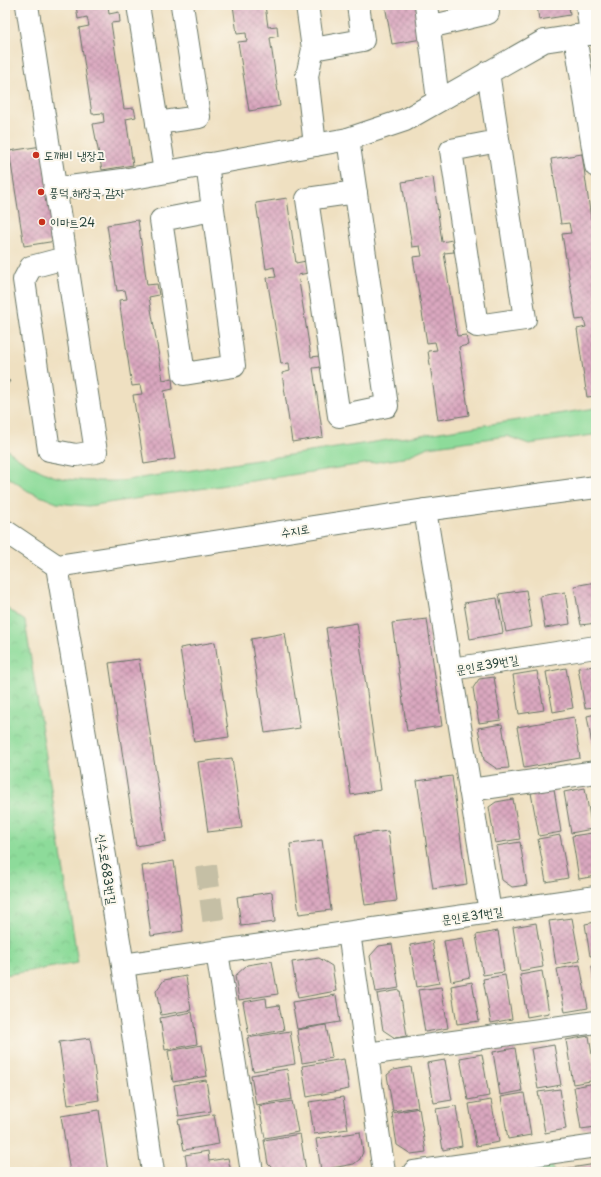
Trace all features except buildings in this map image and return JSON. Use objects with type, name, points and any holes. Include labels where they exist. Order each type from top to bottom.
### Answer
[{"type":"street","points":[[27,5],[54,190],[65,258],[96,452],[76,455],[49,450],[14,281],[31,267],[65,258]]},
{"type":"street","points":[[138,5],[164,172]]},
{"type":"street","points":[[157,123],[199,117],[182,5]]},
{"type":"street","points":[[307,5],[313,49],[307,76],[315,146]]},
{"type":"street","points":[[313,49],[363,40],[358,5]]},
{"type":"street","points":[[426,5],[438,100]]},
{"type":"street","points":[[429,27],[488,13],[487,5]]},
{"type":"street","points":[[587,5],[596,166]]},
{"type":"street","points":[[54,190],[348,140],[404,120],[544,40],[588,34]]},
{"type":"street","points":[[488,72],[525,319],[477,326],[451,150],[498,141]]},
{"type":"street","points":[[348,140],[356,192],[387,406],[339,416],[308,199],[356,192]]},
{"type":"street","points":[[207,164],[234,366],[184,374],[161,220],[213,210]]},
{"type":"street","name":"수지로","points":[[57,566],[425,510],[596,487]]},
{"type":"street","points":[[425,510],[451,669]]},
{"type":"street","points":[[5,531],[57,566]]},
{"type":"street","name":"신수로683번길","points":[[57,566],[123,965],[153,1172]]},
{"type":"street","name":"문인로39번길","points":[[490,912],[451,669],[596,647]]},
{"type":"street","points":[[470,790],[596,772]]},
{"type":"street","name":"문인로31번길","points":[[123,965],[596,897]]},
{"type":"street","points":[[349,933],[384,1172]]},
{"type":"street","points":[[217,952],[252,1172]]},
{"type":"street","points":[[367,1054],[596,1022]]},
{"type":"street","points":[[414,1172],[596,1146]]},
{"type":"green space","points":[[596,408],[596,434],[593,435],[529,444],[507,436],[428,447],[403,458],[88,506],[57,503],[28,491],[5,475],[5,448],[40,471],[53,476],[78,480],[121,481]]},
{"type":"green space","points":[[5,607],[25,621],[78,963],[5,975]]},
{"type":"green space","points":[[552,1158],[553,1172],[448,1172]]},
{"type":"tunnel","points":[[206,866],[214,925]]},
{"type":"place","name":"도깨비 냉장고","points":[[36,155]]},
{"type":"place","name":"풍덕 해장국 감자","points":[[41,192]]},
{"type":"place","name":"이마트24","points":[[42,222]]}]
